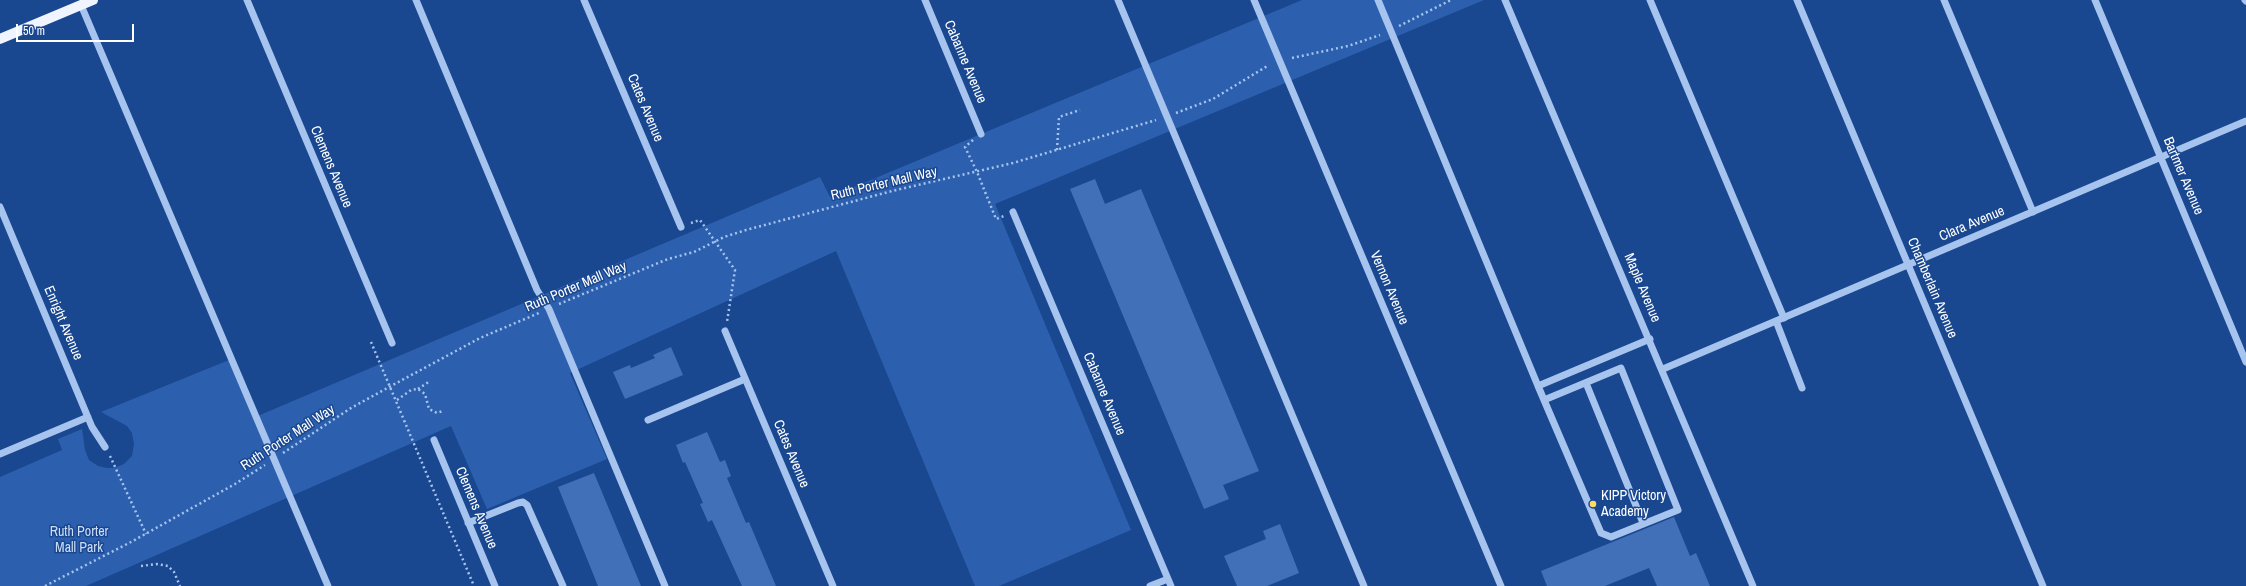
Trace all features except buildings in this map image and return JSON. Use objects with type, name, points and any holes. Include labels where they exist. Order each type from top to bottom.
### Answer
[{"type":"main road","points":[[0,39],[93,0]]},
{"type":"street","name":"Clemens Avenue","points":[[248,0],[392,343]]},
{"type":"street","points":[[416,0],[537,290],[549,309],[665,586]]},
{"type":"street","name":"Cates Avenue","points":[[584,0],[681,227]]},
{"type":"street","name":"Cabanne Avenue","points":[[925,0],[981,134]]},
{"type":"street","points":[[1118,0],[1364,586]]},
{"type":"street","name":"Vernon Avenue","points":[[1254,0],[1501,586]]},
{"type":"street","points":[[1378,0],[1538,386],[1544,400],[1601,533],[1611,537],[1678,510],[1621,368],[1544,400]]},
{"type":"street","name":"Maple Avenue","points":[[1505,0],[1663,369],[1753,586]]},
{"type":"street","points":[[1650,0],[1784,318]]},
{"type":"street","name":"Chamberlain Avenue","points":[[1797,0],[2043,586]]},
{"type":"street","points":[[1944,0],[2033,212]]},
{"type":"street","name":"Bartmer Avenue","points":[[2095,0],[2246,362]]},
{"type":"street","points":[[81,5],[328,586]]},
{"type":"street","name":"Clara Avenue","points":[[1663,369],[2246,121]]},
{"type":"street","name":"Enright Avenue","points":[[0,207],[88,417],[105,447]]},
{"type":"street","name":"Cabanne Avenue","points":[[1013,212],[1171,586]]},
{"type":"street","points":[[1776,321],[1802,388]]},
{"type":"street","name":"Cates Avenue","points":[[725,331],[833,586]]},
{"type":"street","points":[[1538,386],[1650,339]]},
{"type":"street","points":[[648,420],[745,379]]},
{"type":"street","points":[[1586,383],[1643,523]]},
{"type":"street","points":[[0,454],[88,417]]},
{"type":"street","name":"Clemens Avenue","points":[[434,440],[495,586]]},
{"type":"street","points":[[468,522],[518,503],[522,502],[527,505],[563,586]]},
{"type":"street","points":[[1150,586],[1168,578]]},
{"type":"path","points":[[1292,58],[1348,46],[1390,31],[1451,0]]},
{"type":"path","points":[[1177,113],[1213,99],[1270,64]]},
{"type":"path","points":[[1057,150],[1059,117],[1080,110]]},
{"type":"path","name":"Ruth Porter Mall Way","points":[[45,586],[146,534],[235,484],[351,408],[480,338],[668,259],[694,252],[724,237],[798,215],[978,172],[1057,150],[1161,118]]},
{"type":"path","points":[[981,134],[965,147],[978,172],[996,219],[1013,212]]},
{"type":"path","points":[[681,227],[700,220],[735,270],[725,331]]},
{"type":"path","points":[[371,342],[397,400],[474,586]]},
{"type":"path","points":[[397,400],[411,390],[418,389],[430,381]]},
{"type":"path","points":[[418,389],[425,394],[429,409],[437,413],[443,411]]},
{"type":"path","points":[[105,447],[146,534]]},
{"type":"path","points":[[141,566],[157,564],[168,566],[174,572],[180,586]]},
{"type":"green space","name":"Ruth Porter Mall Park","points":[[1302,0],[1484,0],[995,204],[1131,530],[999,586],[975,586],[836,251],[570,373],[607,459],[487,509],[451,426],[86,586],[0,586],[0,477],[62,450],[58,439],[82,429],[85,450],[89,460],[98,466],[107,468],[114,468],[124,464],[132,456],[134,444],[132,433],[127,426],[101,412],[229,360],[253,418],[820,177],[830,197]]},
{"type":"place","name":"KIPP Victory Academy","points":[[1593,504]]}]
